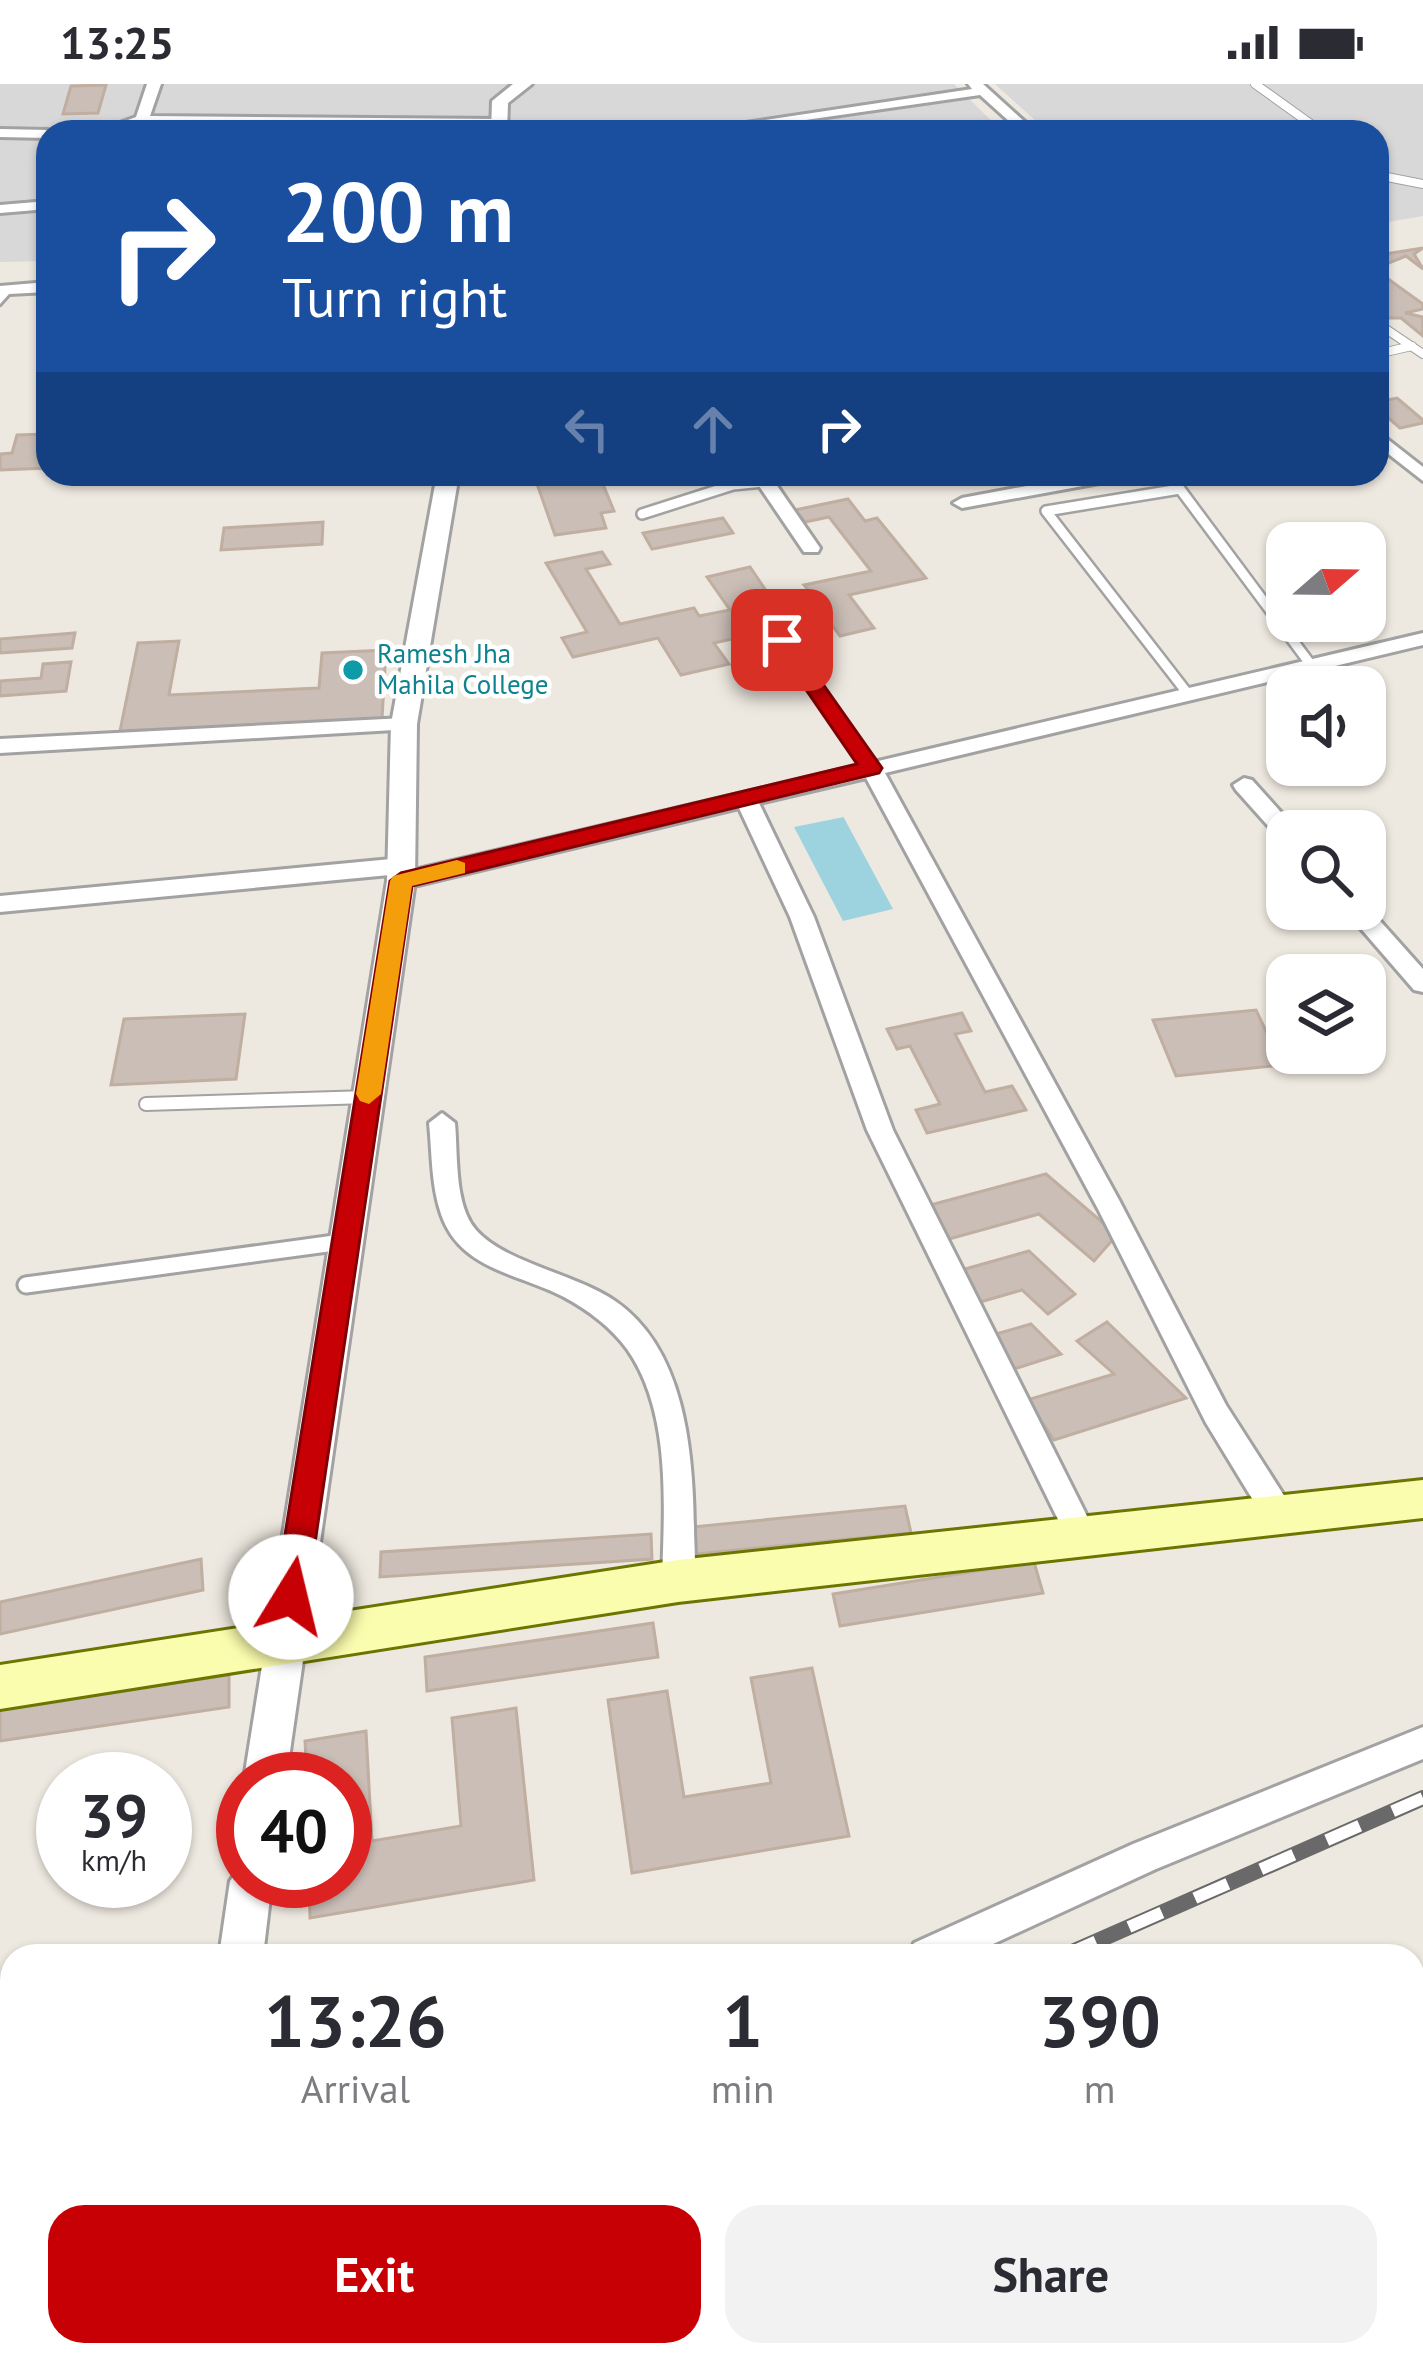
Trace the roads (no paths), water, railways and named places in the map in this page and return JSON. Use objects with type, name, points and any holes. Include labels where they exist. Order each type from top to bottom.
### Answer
[{"type":"main road","points":[[0,1687],[677,1581],[1423,1499]]},
{"type":"street","points":[[142,120],[154,84]]},
{"type":"street","points":[[499,120],[500,100],[524,84]]},
{"type":"street","points":[[770,120],[979,88],[1015,120]]},
{"type":"street","points":[[0,133],[36,134]]},
{"type":"street","points":[[0,209],[36,206]]},
{"type":"street","points":[[0,298],[3,290],[36,288]]},
{"type":"street","points":[[1389,446],[1423,476]]},
{"type":"street","points":[[270,1752],[402,874],[404,724],[446,486]]},
{"type":"street","points":[[768,486],[811,548]]},
{"type":"street","points":[[962,503],[1055,486]]},
{"type":"street","points":[[0,904],[402,874],[1423,639]]},
{"type":"street","points":[[0,746],[404,724]]},
{"type":"street","points":[[871,768],[1216,1414],[1281,1517]]},
{"type":"street","points":[[1244,785],[1266,810]]},
{"type":"street","points":[[746,798],[802,917],[880,1130],[1082,1538]]},
{"type":"street","points":[[1375,930],[1423,984]]},
{"type":"street","points":[[442,1123],[454,1208],[469,1241],[603,1306],[642,1348],[679,1448],[677,1581]]},
{"type":"street","points":[[953,1944],[1145,1856],[1423,1743]]},
{"type":"street","points":[[243,1944],[247,1908]]},
{"type":"lane","points":[[1255,84],[1305,120]]},
{"type":"lane","points":[[1389,178],[1423,184]]},
{"type":"lane","points":[[1389,331],[1423,354]]},
{"type":"lane","points":[[1389,351],[1412,346]]},
{"type":"lane","points":[[642,514],[706,497],[727,486]]},
{"type":"lane","points":[[1188,694],[1046,511],[1180,489],[1311,665]]},
{"type":"lane","points":[[782,640],[871,768]]},
{"type":"lane","points":[[146,1104],[368,1097]]},
{"type":"lane","points":[[26,1285],[346,1242]]},
{"type":"water","points":[[844,817],[893,909],[843,921],[794,827]]},
{"type":"railway","points":[[1090,1944],[1423,1798]]},
{"type":"place","name":"Ramesh Jha Mahila College","points":[[353,670]]}]
